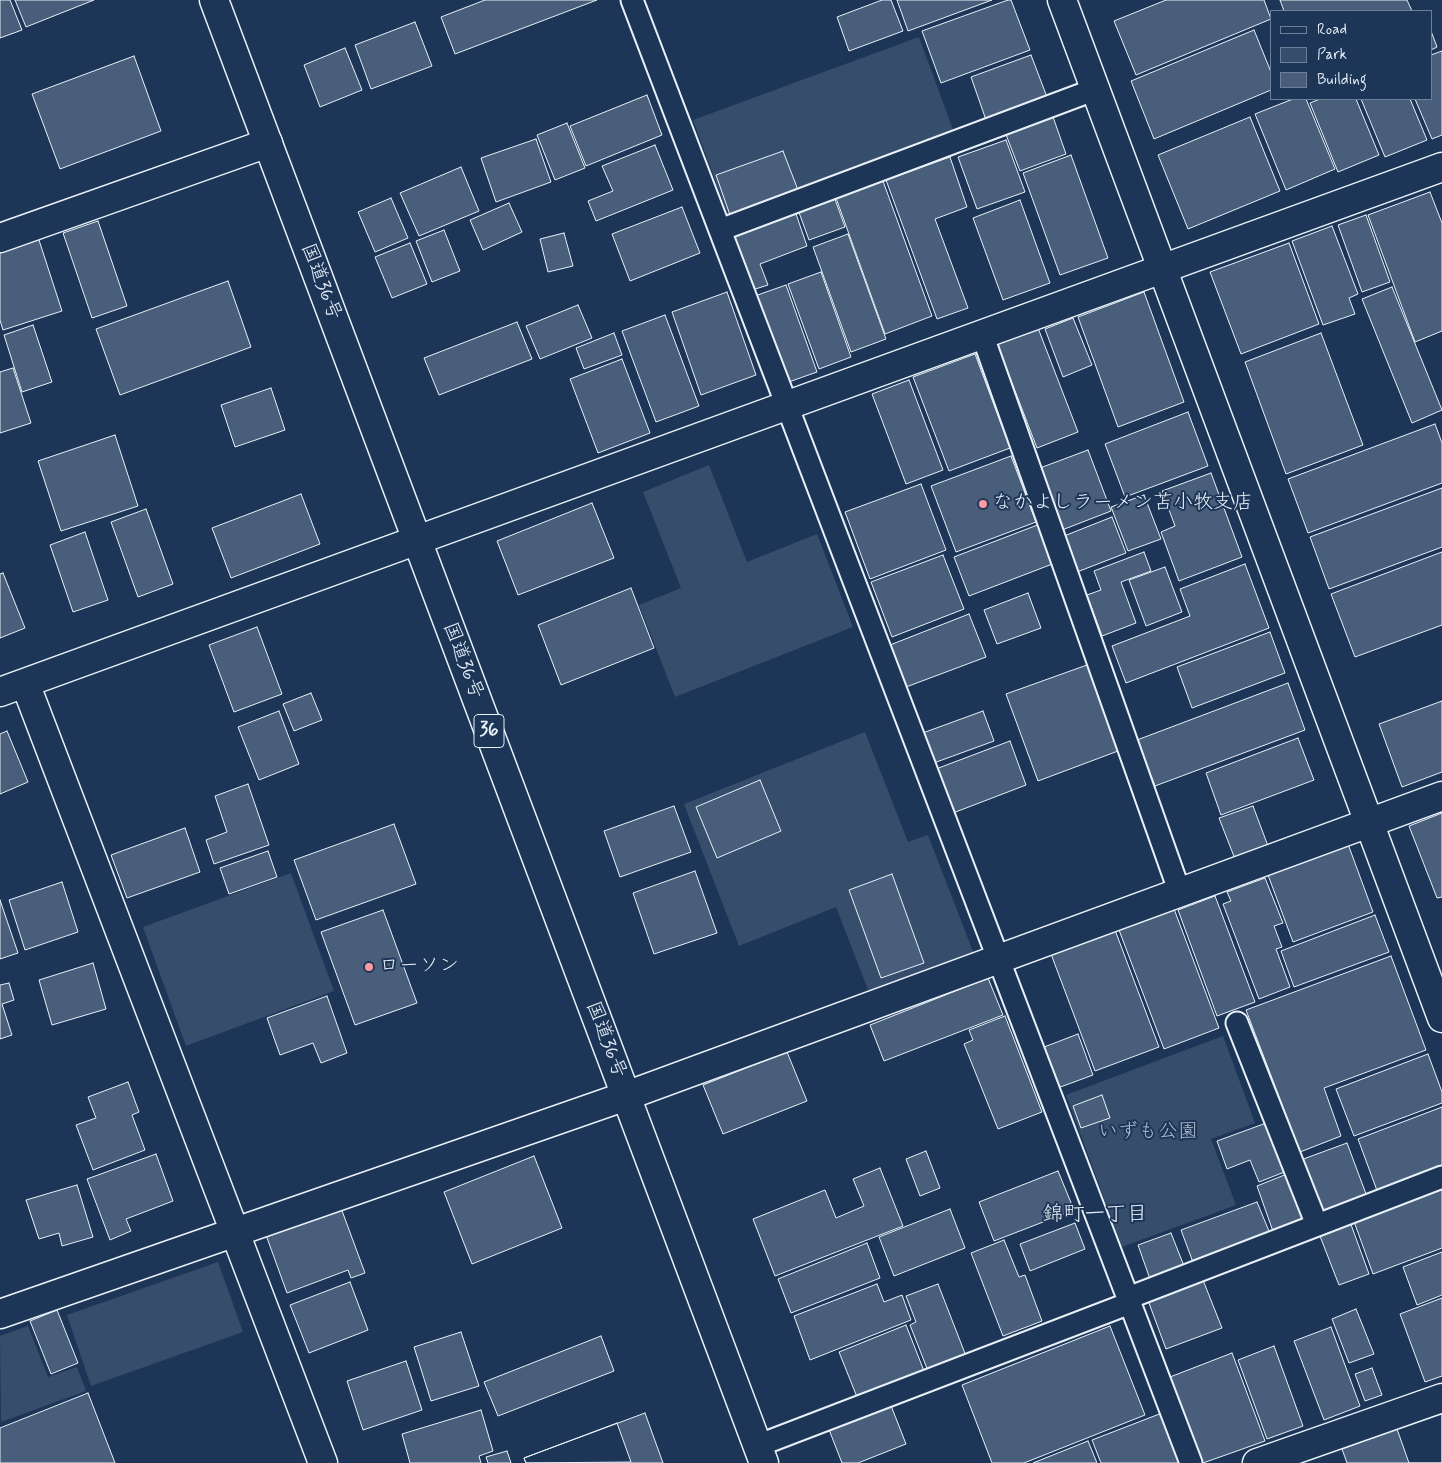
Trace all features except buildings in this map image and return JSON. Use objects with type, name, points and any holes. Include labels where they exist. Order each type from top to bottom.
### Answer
[{"type":"main road","name":"国道36号","points":[[214,0],[761,1454]]},
{"type":"main road","points":[[1062,0],[1442,1018]]},
{"type":"main road","points":[[0,238],[268,143]]},
{"type":"main road","points":[[323,1463],[235,1232],[12,687],[1442,167]]},
{"type":"main road","points":[[0,1314],[626,1096],[1442,796]]},
{"type":"main road","points":[[1257,1463],[1442,1398]]},
{"type":"lane","points":[[632,0],[1191,1463]]},
{"type":"lane","points":[[720,230],[1096,89]]},
{"type":"lane","points":[[982,334],[1180,893]]},
{"type":"lane","points":[[1237,1023],[1317,1225]]},
{"type":"lane","points":[[761,1454],[1129,1301],[1442,1177]]},
{"type":"green space","points":[[919,37],[955,135],[729,218],[693,120]]},
{"type":"green space","points":[[709,465],[747,562],[817,534],[853,627],[675,697],[639,605],[681,588],[643,492]]},
{"type":"green space","points":[[865,732],[908,842],[928,835],[974,954],[870,995],[836,907],[739,946],[684,804]]},
{"type":"green space","points":[[291,873],[334,991],[186,1046],[143,927]]},
{"type":"green space","name":"いずも公園","points":[[1223,1036],[1255,1123],[1211,1139],[1236,1205],[1122,1247],[1066,1095]]},
{"type":"green space","points":[[218,1262],[243,1332],[91,1386],[67,1315]]},
{"type":"green space","points":[[28,1326],[48,1377],[77,1367],[86,1391],[1,1422],[0,1336]]},
{"type":"place","name":"なかよしラーメン苫小牧支店","points":[[983,504]]},
{"type":"place","name":"ローソン","points":[[369,967]]},
{"type":"district","name":"錦町一丁目","points":[[1095,1216]]}]
